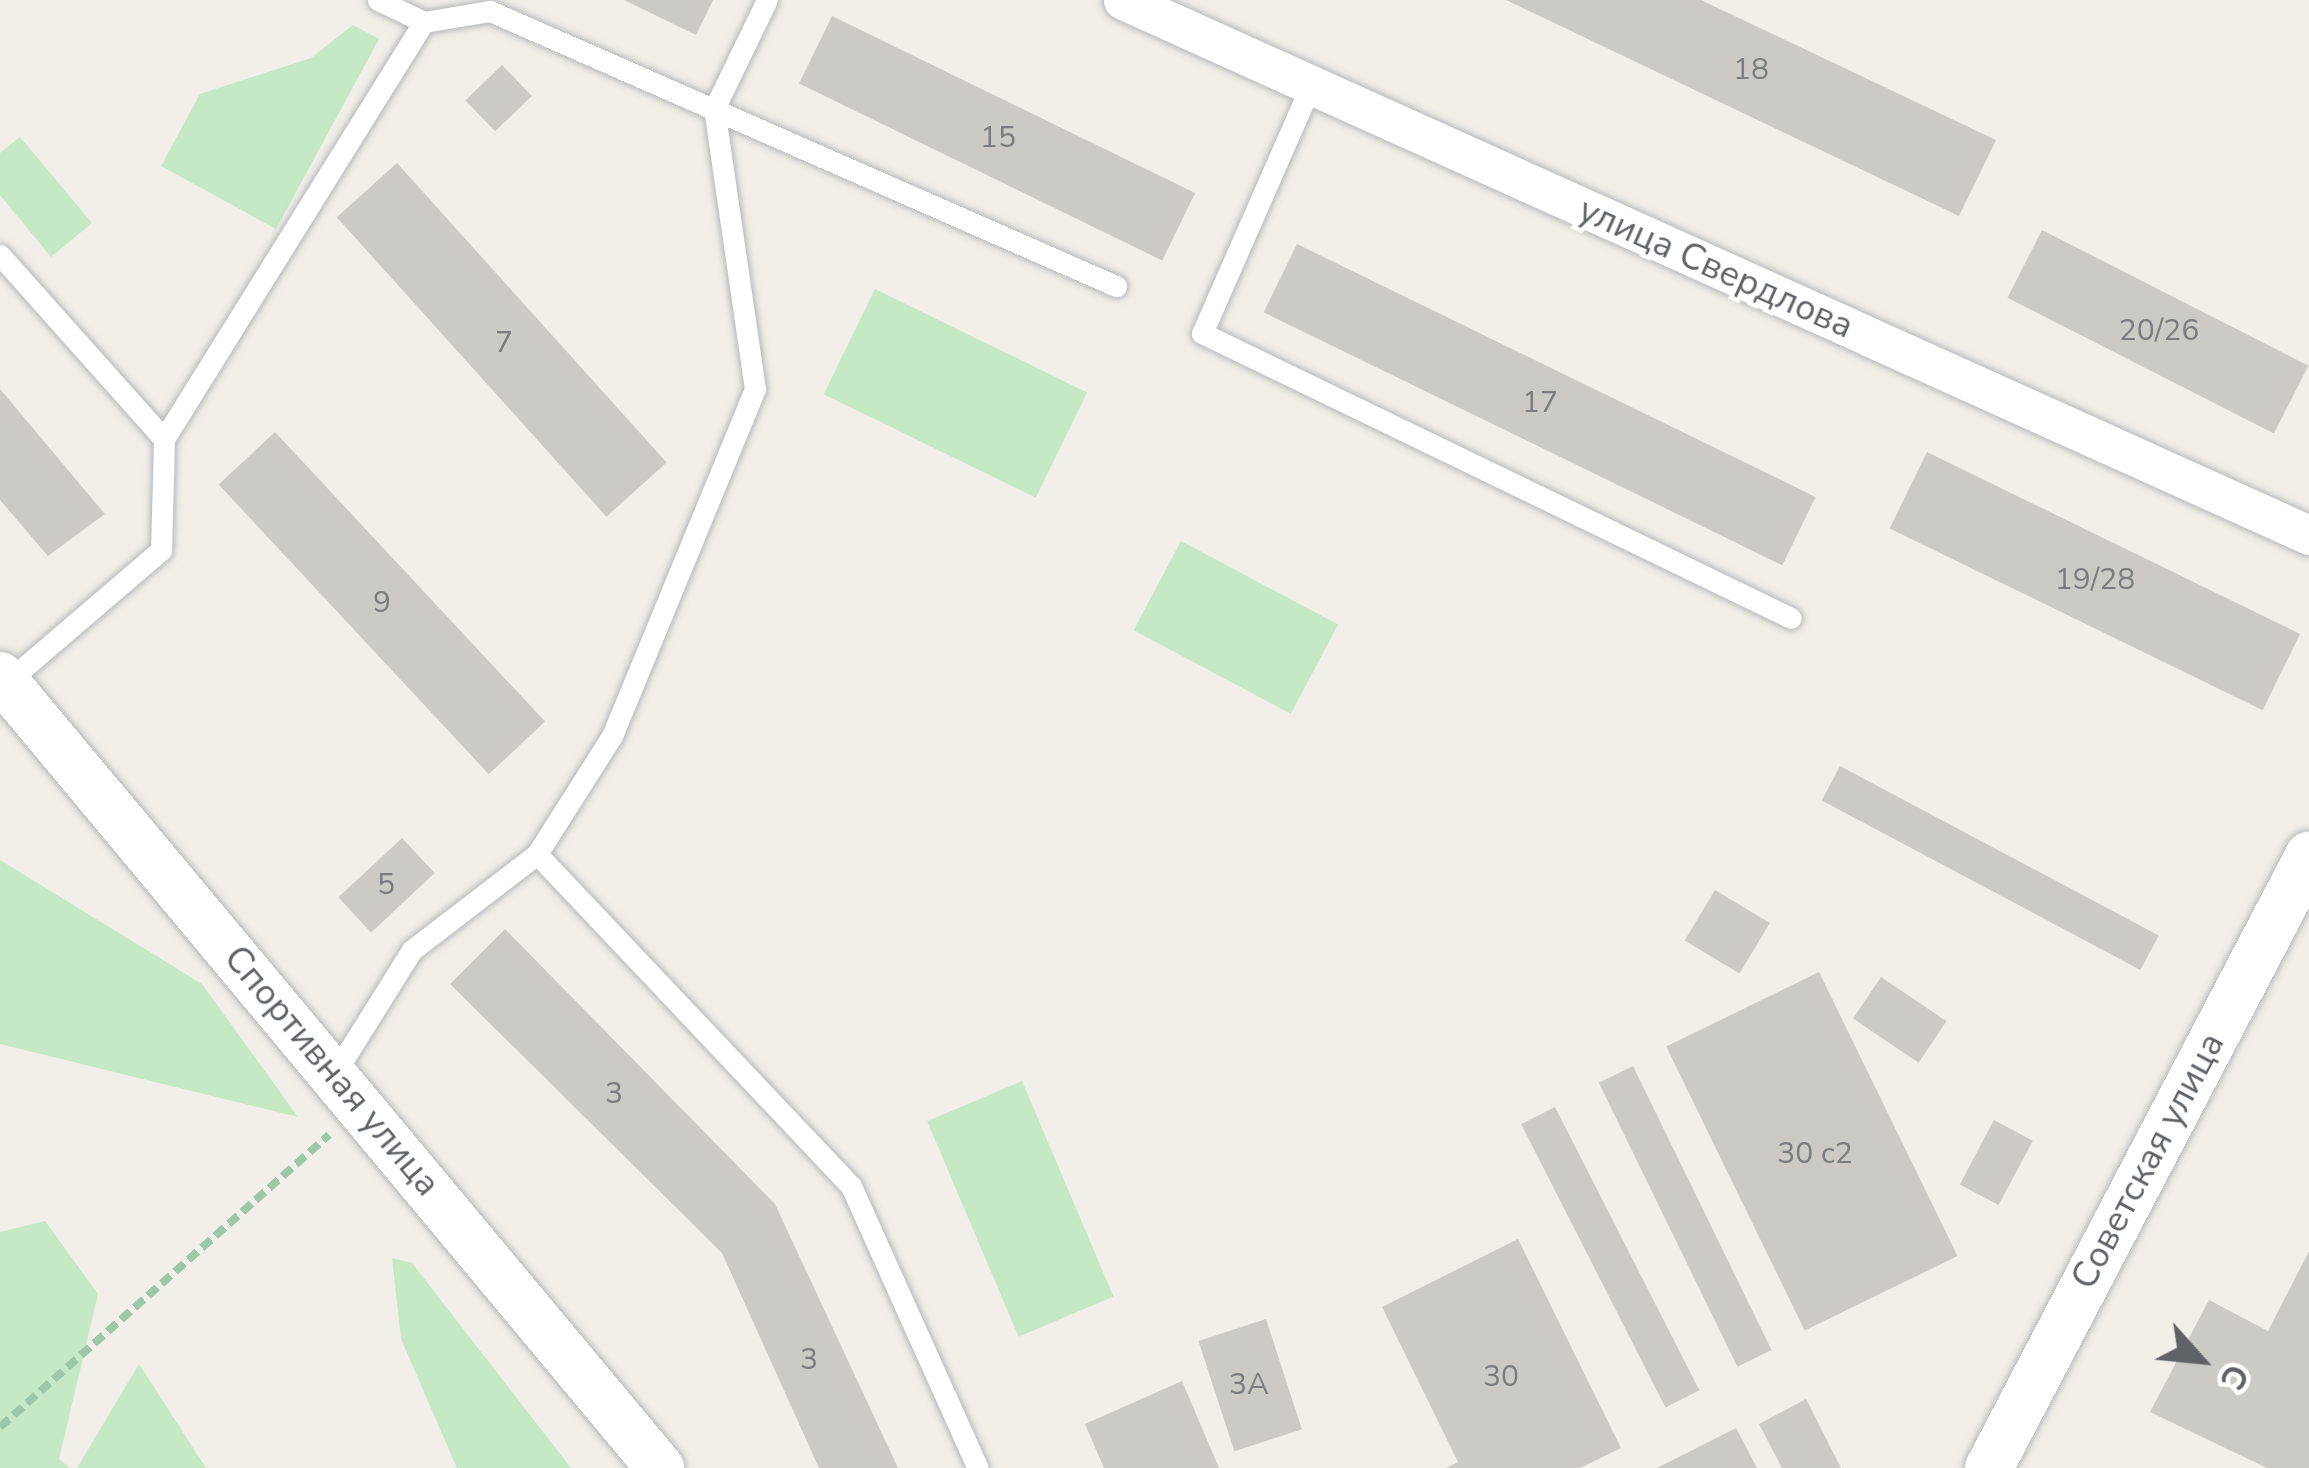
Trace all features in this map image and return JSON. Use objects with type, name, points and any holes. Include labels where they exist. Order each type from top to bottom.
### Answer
[{"type":"street","name":"улица Свердлова","points":[[1123,0],[2309,535]]},
{"type":"street","name":"Спортивная улица","points":[[3,679],[660,1468]]},
{"type":"street","name":"Советская улица","points":[[1990,1468],[2309,856]]},
{"type":"lane","points":[[379,0],[424,22],[490,11],[1116,286]]},
{"type":"lane","points":[[342,1082],[412,950],[538,854],[612,736],[755,389],[714,110],[767,0]]},
{"type":"lane","points":[[3,679],[161,550],[164,439],[424,22]]},
{"type":"lane","points":[[1311,85],[1202,333],[1791,618]]},
{"type":"lane","points":[[0,255],[164,439]]},
{"type":"lane","points":[[538,854],[850,1186],[978,1468]]},
{"type":"path","points":[[0,1427],[325,1145],[342,1082]]},
{"type":"green space","points":[[353,25],[379,39],[276,229],[161,166],[200,94],[311,58]]},
{"type":"green space","points":[[20,137],[92,223],[51,257],[0,195],[0,153]]},
{"type":"green space","points":[[875,289],[1087,392],[1036,498],[824,394]]},
{"type":"green space","points":[[1181,541],[1338,625],[1291,714],[1134,630]]},
{"type":"green space","points":[[0,860],[202,984],[298,1117],[0,1044]]},
{"type":"green space","points":[[1022,1081],[1113,1296],[1019,1337],[927,1121]]},
{"type":"green space","points":[[45,1221],[98,1294],[59,1459],[70,1468],[0,1468],[0,1232]]},
{"type":"green space","points":[[392,1258],[412,1263],[571,1468],[457,1468],[401,1339]]},
{"type":"green space","points":[[139,1364],[206,1468],[77,1468]]},
{"type":"building","points":[[624,0],[713,0],[696,35]]},
{"type":"building","points":[[1506,0],[1701,0],[1996,140],[1959,216]]},
{"type":"building","points":[[832,16],[1195,193],[1162,261],[799,83]]},
{"type":"building","points":[[502,65],[532,96],[495,131],[465,100]]},
{"type":"building","points":[[397,163],[667,462],[606,517],[337,217]]},
{"type":"building","points":[[2042,230],[2308,366],[2274,433],[2007,298]]},
{"type":"building","points":[[1297,244],[1816,497],[1782,565],[1264,312]]},
{"type":"building","points":[[0,389],[105,514],[48,556],[0,500]]},
{"type":"building","points":[[275,432],[545,722],[489,774],[219,485]]},
{"type":"building","points":[[1927,452],[2300,634],[2263,710],[1890,528]]},
{"type":"building","points":[[1840,766],[2159,935],[2140,970],[1822,800]]},
{"type":"building","points":[[402,838],[435,873],[371,932],[338,897]]},
{"type":"building","points":[[1715,890],[1770,923],[1739,974],[1685,941]]},
{"type":"building","points":[[505,929],[775,1204],[898,1468],[819,1468],[722,1253],[450,984]]},
{"type":"building","points":[[1819,972],[1958,1256],[1805,1331],[1666,1047]]},
{"type":"building","points":[[1881,977],[1946,1021],[1919,1063],[1853,1018]]},
{"type":"building","points":[[1633,1066],[1772,1350],[1737,1367],[1599,1083]]},
{"type":"building","points":[[1555,1107],[1699,1390],[1666,1408],[1521,1124]]},
{"type":"building","points":[[1994,1120],[2033,1141],[1999,1205],[1960,1184]]},
{"type":"building","points":[[1518,1239],[1621,1448],[1580,1468],[1446,1468],[1458,1462],[1382,1307]]},
{"type":"building","points":[[2309,1251],[2309,1468],[2267,1468],[2150,1412],[2209,1300],[2268,1331]]},
{"type":"building","points":[[1266,1319],[1302,1429],[1234,1451],[1198,1341]]},
{"type":"building","points":[[1182,1381],[1219,1468],[1104,1468],[1085,1424]]},
{"type":"building","points":[[1806,1399],[1841,1468],[1782,1468],[1759,1424]]},
{"type":"building","points":[[1736,1428],[1757,1468],[1657,1468]]}]
